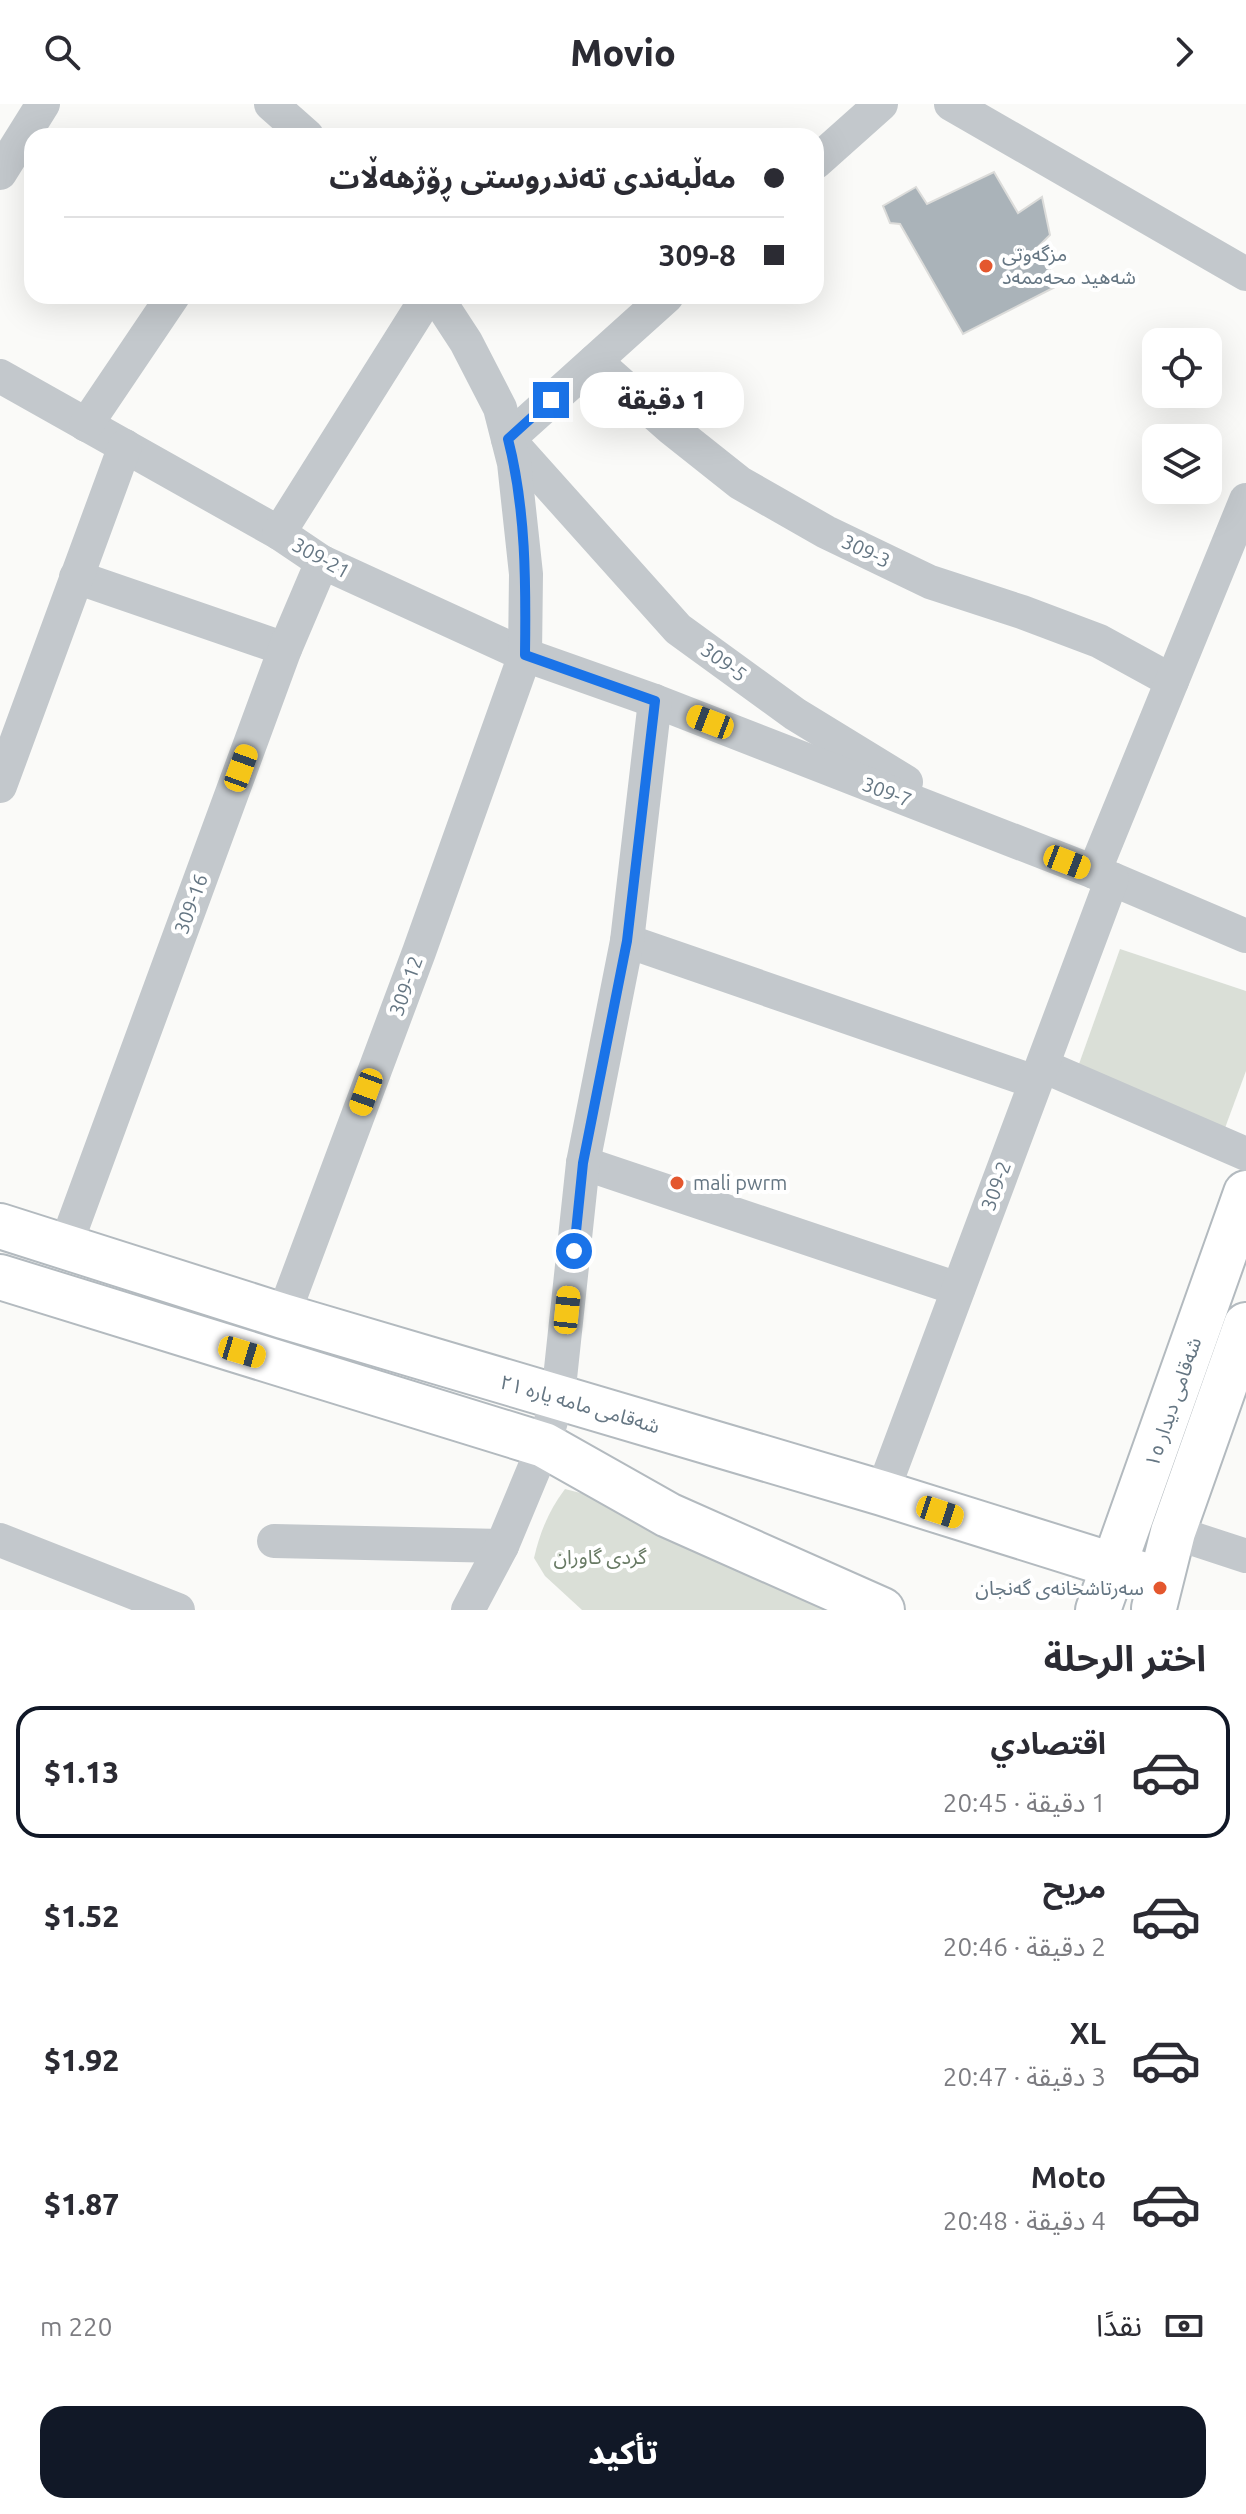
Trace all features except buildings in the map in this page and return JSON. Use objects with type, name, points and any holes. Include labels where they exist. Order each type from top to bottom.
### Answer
[{"type":"street","points":[[28,128],[43,104]]},
{"type":"street","points":[[824,155],[881,104]]},
{"type":"street","points":[[951,104],[1246,274]]},
{"type":"street","points":[[0,173],[24,134]]},
{"type":"street","points":[[86,425],[168,304]]},
{"type":"street","points":[[279,533],[423,304]]},
{"type":"street","name":"309-12","points":[[283,1316],[419,952],[525,655],[526,574],[514,463],[500,408],[466,342],[441,304]]},
{"type":"street","points":[[508,439],[658,304]]},
{"type":"street","name":"309-3","points":[[595,361],[672,429],[740,483],[826,532],[930,582],[1099,641],[1172,681]]},
{"type":"street","name":"309-21","points":[[0,376],[279,533],[322,562],[525,655]]},
{"type":"street","name":"309-5","points":[[508,439],[678,629],[795,714],[986,830]]},
{"type":"street","points":[[0,786],[125,446]]},
{"type":"street","name":"309-2","points":[[882,1493],[1039,1074],[1103,876],[1172,681],[1246,500]]},
{"type":"street","name":"309-16","points":[[65,1247],[285,649],[322,562]]},
{"type":"street","points":[[76,577],[285,649]]},
{"type":"street","name":"309-7","points":[[525,655],[655,701],[986,830],[1246,936]]},
{"type":"street","points":[[468,1610],[502,1546],[544,1445],[558,1397],[583,1163],[627,941],[655,701]]},
{"type":"street","points":[[627,941],[1039,1074],[1246,1154]]},
{"type":"street","points":[[583,1163],[958,1289]]},
{"type":"street","name":"شەقامی دیدار ١٥","points":[[1098,1610],[1246,1193]]},
{"type":"street","name":"شەقامی مامە یارە ٢١","points":[[0,1226],[283,1316],[882,1493],[1115,1567],[1157,1595]]},
{"type":"street","points":[[0,1277],[544,1445],[668,1515],[882,1610]]},
{"type":"street","points":[[1157,1595],[1173,1532],[1246,1325]]},
{"type":"street","points":[[1173,1532],[1246,1556]]},
{"type":"street","points":[[0,1540],[178,1610]]},
{"type":"street","points":[[274,1541],[502,1546]]},
{"type":"green space","points":[[1120,949],[1246,991],[1246,1071],[1225,1128],[1074,1078]]},
{"type":"green space","name":"گردی گاوران","points":[[565,1489],[592,1496],[848,1610],[582,1610],[545,1576],[534,1558],[546,1522]]},
{"type":"place","name":"مزگەوتی شەهید محەممەد","points":[[986,266]]},
{"type":"place","name":"mali pwrm","points":[[677,1183]]},
{"type":"place","name":"سەرتاشخانەی گەنجان","points":[[1160,1588]]},
{"type":"route","points":[[551,400],[508,439],[514,463],[526,574],[525,655],[655,701],[627,941],[583,1163],[574,1251]]}]
